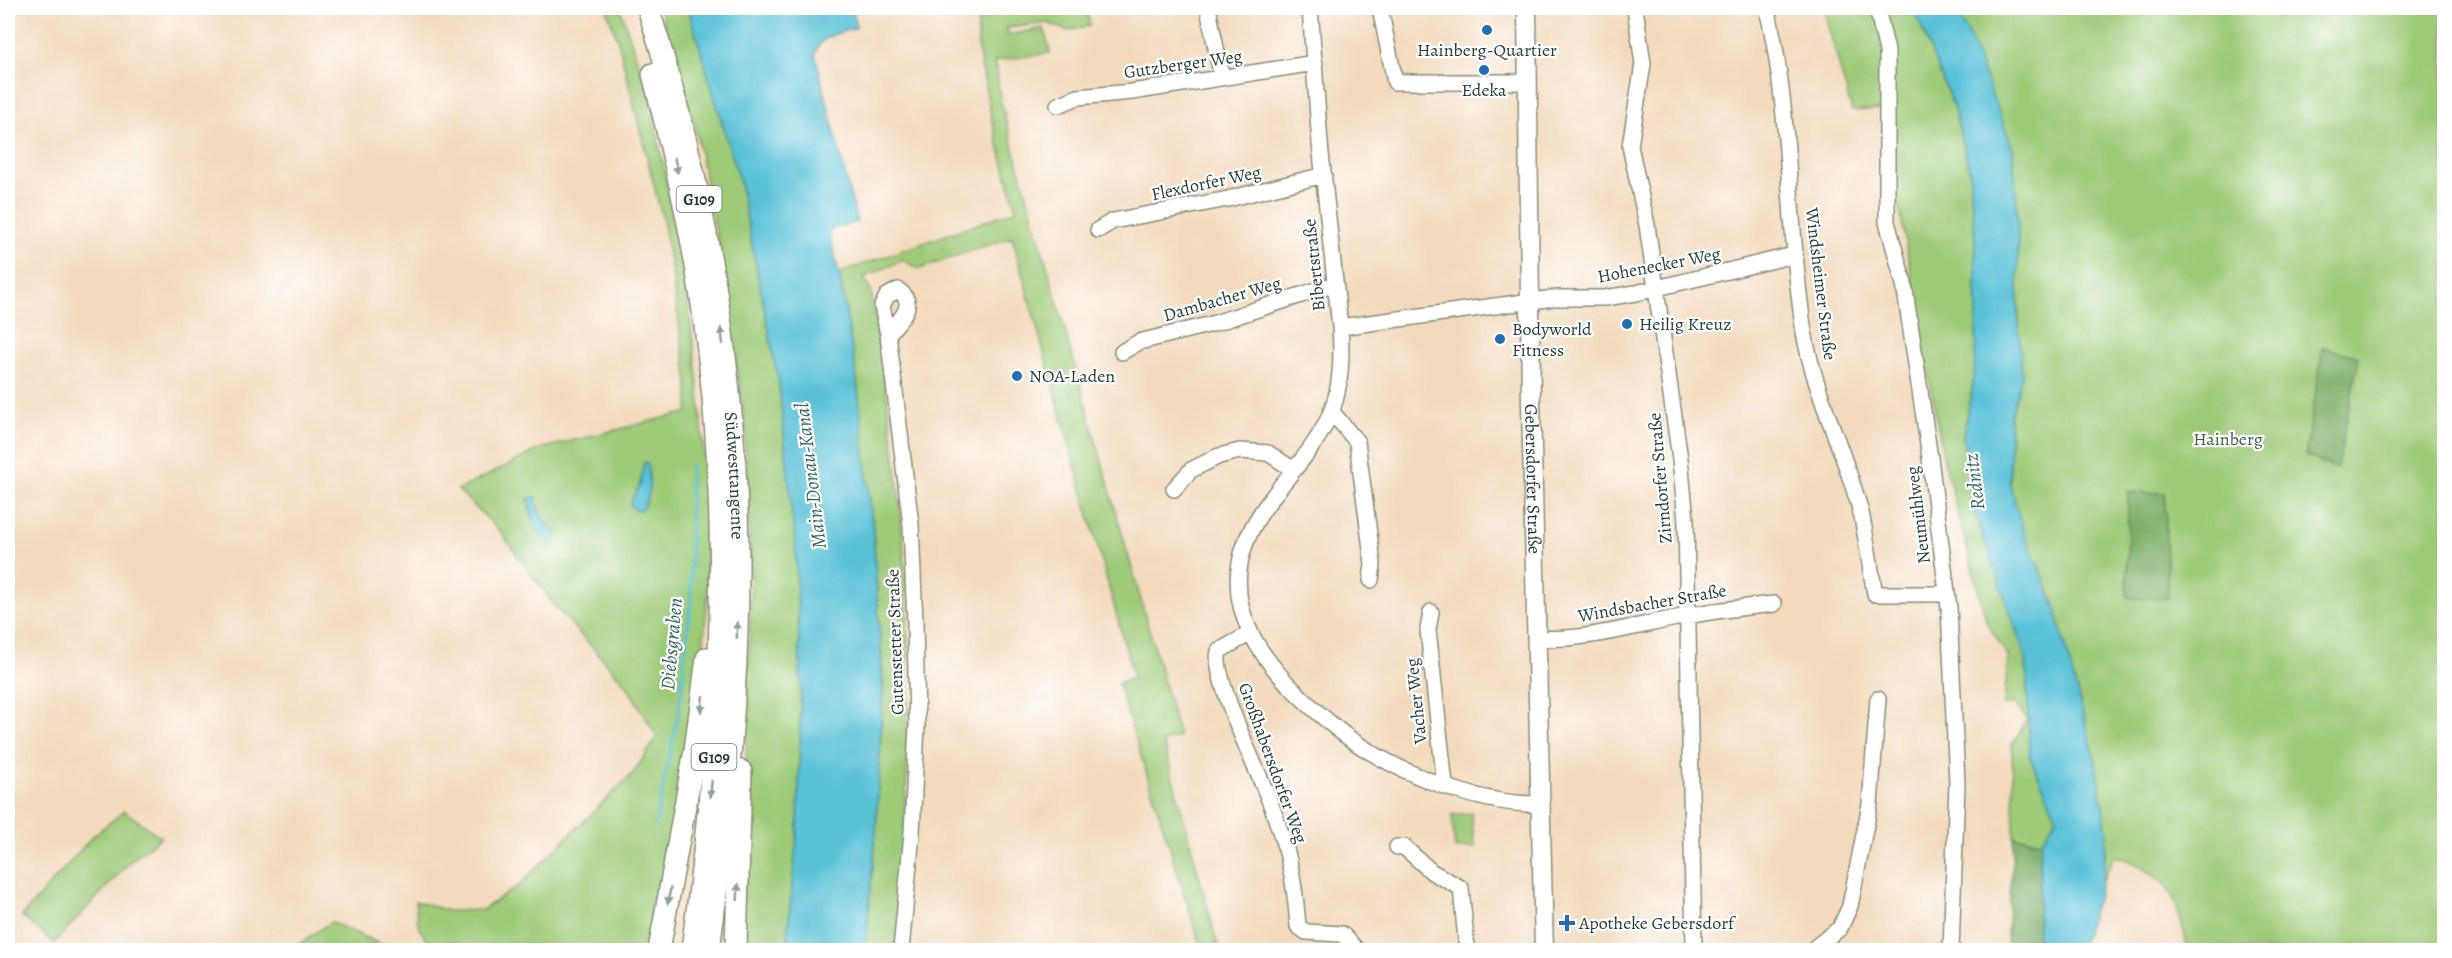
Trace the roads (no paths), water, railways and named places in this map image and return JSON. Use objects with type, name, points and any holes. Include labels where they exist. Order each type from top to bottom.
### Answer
[{"type":"highway","name":"Südwesttangente","points":[[633,8],[672,147],[700,291],[716,428],[722,563],[721,636],[715,746],[692,951]]},
{"type":"highway","name":"Südwesttangente","points":[[648,8],[692,169],[720,324],[732,429],[738,601],[735,689],[725,808],[709,951]]},
{"type":"highway","points":[[659,951],[696,750],[711,619],[722,563]]},
{"type":"highway","points":[[735,689],[742,714],[736,951]]},
{"type":"main road","name":"Gebersdorfer Straße","points":[[1527,8],[1530,302],[1544,951]]},
{"type":"street","points":[[1208,8],[1222,78]]},
{"type":"street","name":"Bibertstraße","points":[[1310,8],[1340,327],[1530,302]]},
{"type":"street","points":[[1380,8],[1395,82],[1528,82]]},
{"type":"street","name":"Zirndorfer Straße","points":[[1635,8],[1644,64],[1630,146],[1647,225],[1680,459],[1686,520],[1694,951]]},
{"type":"street","name":"Windsheimer Straße","points":[[1767,8],[1787,148],[1794,255],[1810,362],[1820,398],[1860,512],[1875,594],[1947,594]]},
{"type":"street","name":"Neumühlweg","points":[[1877,8],[1887,51],[1887,222],[1904,284],[1930,458],[1947,594],[1955,709],[1957,784],[1951,951]]},
{"type":"street","name":"Gutzberger Weg","points":[[1058,105],[1078,97],[1315,63]]},
{"type":"street","name":"Flexdorfer Weg","points":[[1098,230],[1113,221],[1228,199],[1324,175]]},
{"type":"street","name":"Hohenecker Weg","points":[[1530,302],[1554,298],[1605,298],[1655,289],[1794,255]]},
{"type":"street","name":"Dambacher Weg","points":[[1122,352],[1139,342],[1212,324],[1335,284]]},
{"type":"street","points":[[1340,327],[1341,367],[1332,412],[1317,440],[1261,513],[1244,549],[1238,588],[1249,634],[1276,671],[1300,698],[1341,732],[1380,758],[1413,775],[1472,794],[1499,800],[1542,804]]},
{"type":"street","name":"Gutenstetter Straße","points":[[888,334],[911,525],[915,635],[916,746],[912,833],[901,951]]},
{"type":"street","points":[[1332,412],[1357,442],[1373,564],[1371,580]]},
{"type":"street","points":[[1174,489],[1196,466],[1219,456],[1240,451],[1268,453],[1294,470]]},
{"type":"street","name":"Windsbacher Straße","points":[[1537,638],[1560,638],[1602,632],[1688,616],[1774,604]]},
{"type":"street","name":"Vacher Weg","points":[[1431,612],[1428,630],[1445,785]]},
{"type":"street","name":"Großhabersdorfer Weg","points":[[1249,634],[1219,651],[1217,658],[1226,695],[1269,800],[1286,851],[1295,892],[1298,926],[1306,932],[1342,934],[1357,951]]},
{"type":"street","points":[[1812,951],[1840,928],[1850,906],[1870,804],[1878,699]]},
{"type":"street","points":[[1397,847],[1404,847],[1432,872],[1461,888],[1467,951]]},
{"type":"water","name":"Main-Donau-Kanal","points":[[688,8],[853,8],[856,28],[821,42],[815,54],[857,222],[832,229],[829,233],[839,273],[856,372],[873,529],[883,687],[876,832],[865,950],[786,950],[798,825],[801,687],[795,542],[779,384],[740,183]]},
{"type":"water","name":"Rednitz","points":[[1914,8],[1954,8],[1968,33],[2013,149],[2018,226],[2018,313],[2022,377],[2010,418],[2010,484],[2024,533],[2054,603],[2096,763],[2107,832],[2102,883],[2080,950],[2037,950],[2041,841],[2057,818],[2030,757],[2026,658],[1974,510],[1963,436],[1974,379],[1977,316],[1975,237],[1969,167],[1953,106]]},
{"type":"water","points":[[644,462],[648,464],[649,494],[640,510],[632,508],[630,503],[640,484]]},
{"type":"water","points":[[536,497],[542,517],[557,531],[550,546],[534,524],[528,499]]},
{"type":"waterway","name":"Diebsgraben","points":[[655,824],[679,710],[691,599],[690,464]]},
{"type":"place","name":"Hainberg-Quartier","points":[[1487,30]]},
{"type":"place","name":"Edeka","points":[[1484,70]]},
{"type":"place","name":"Heilig Kreuz","points":[[1627,324]]},
{"type":"place","name":"Bodyworld Fitness","points":[[1500,339]]},
{"type":"place","name":"NOA-Laden","points":[[1017,376]]},
{"type":"place","name":"Apotheke Gebersdorf","points":[[1567,923]]},
{"type":"park label","name":"Hainberg","points":[[2228,439]]}]
